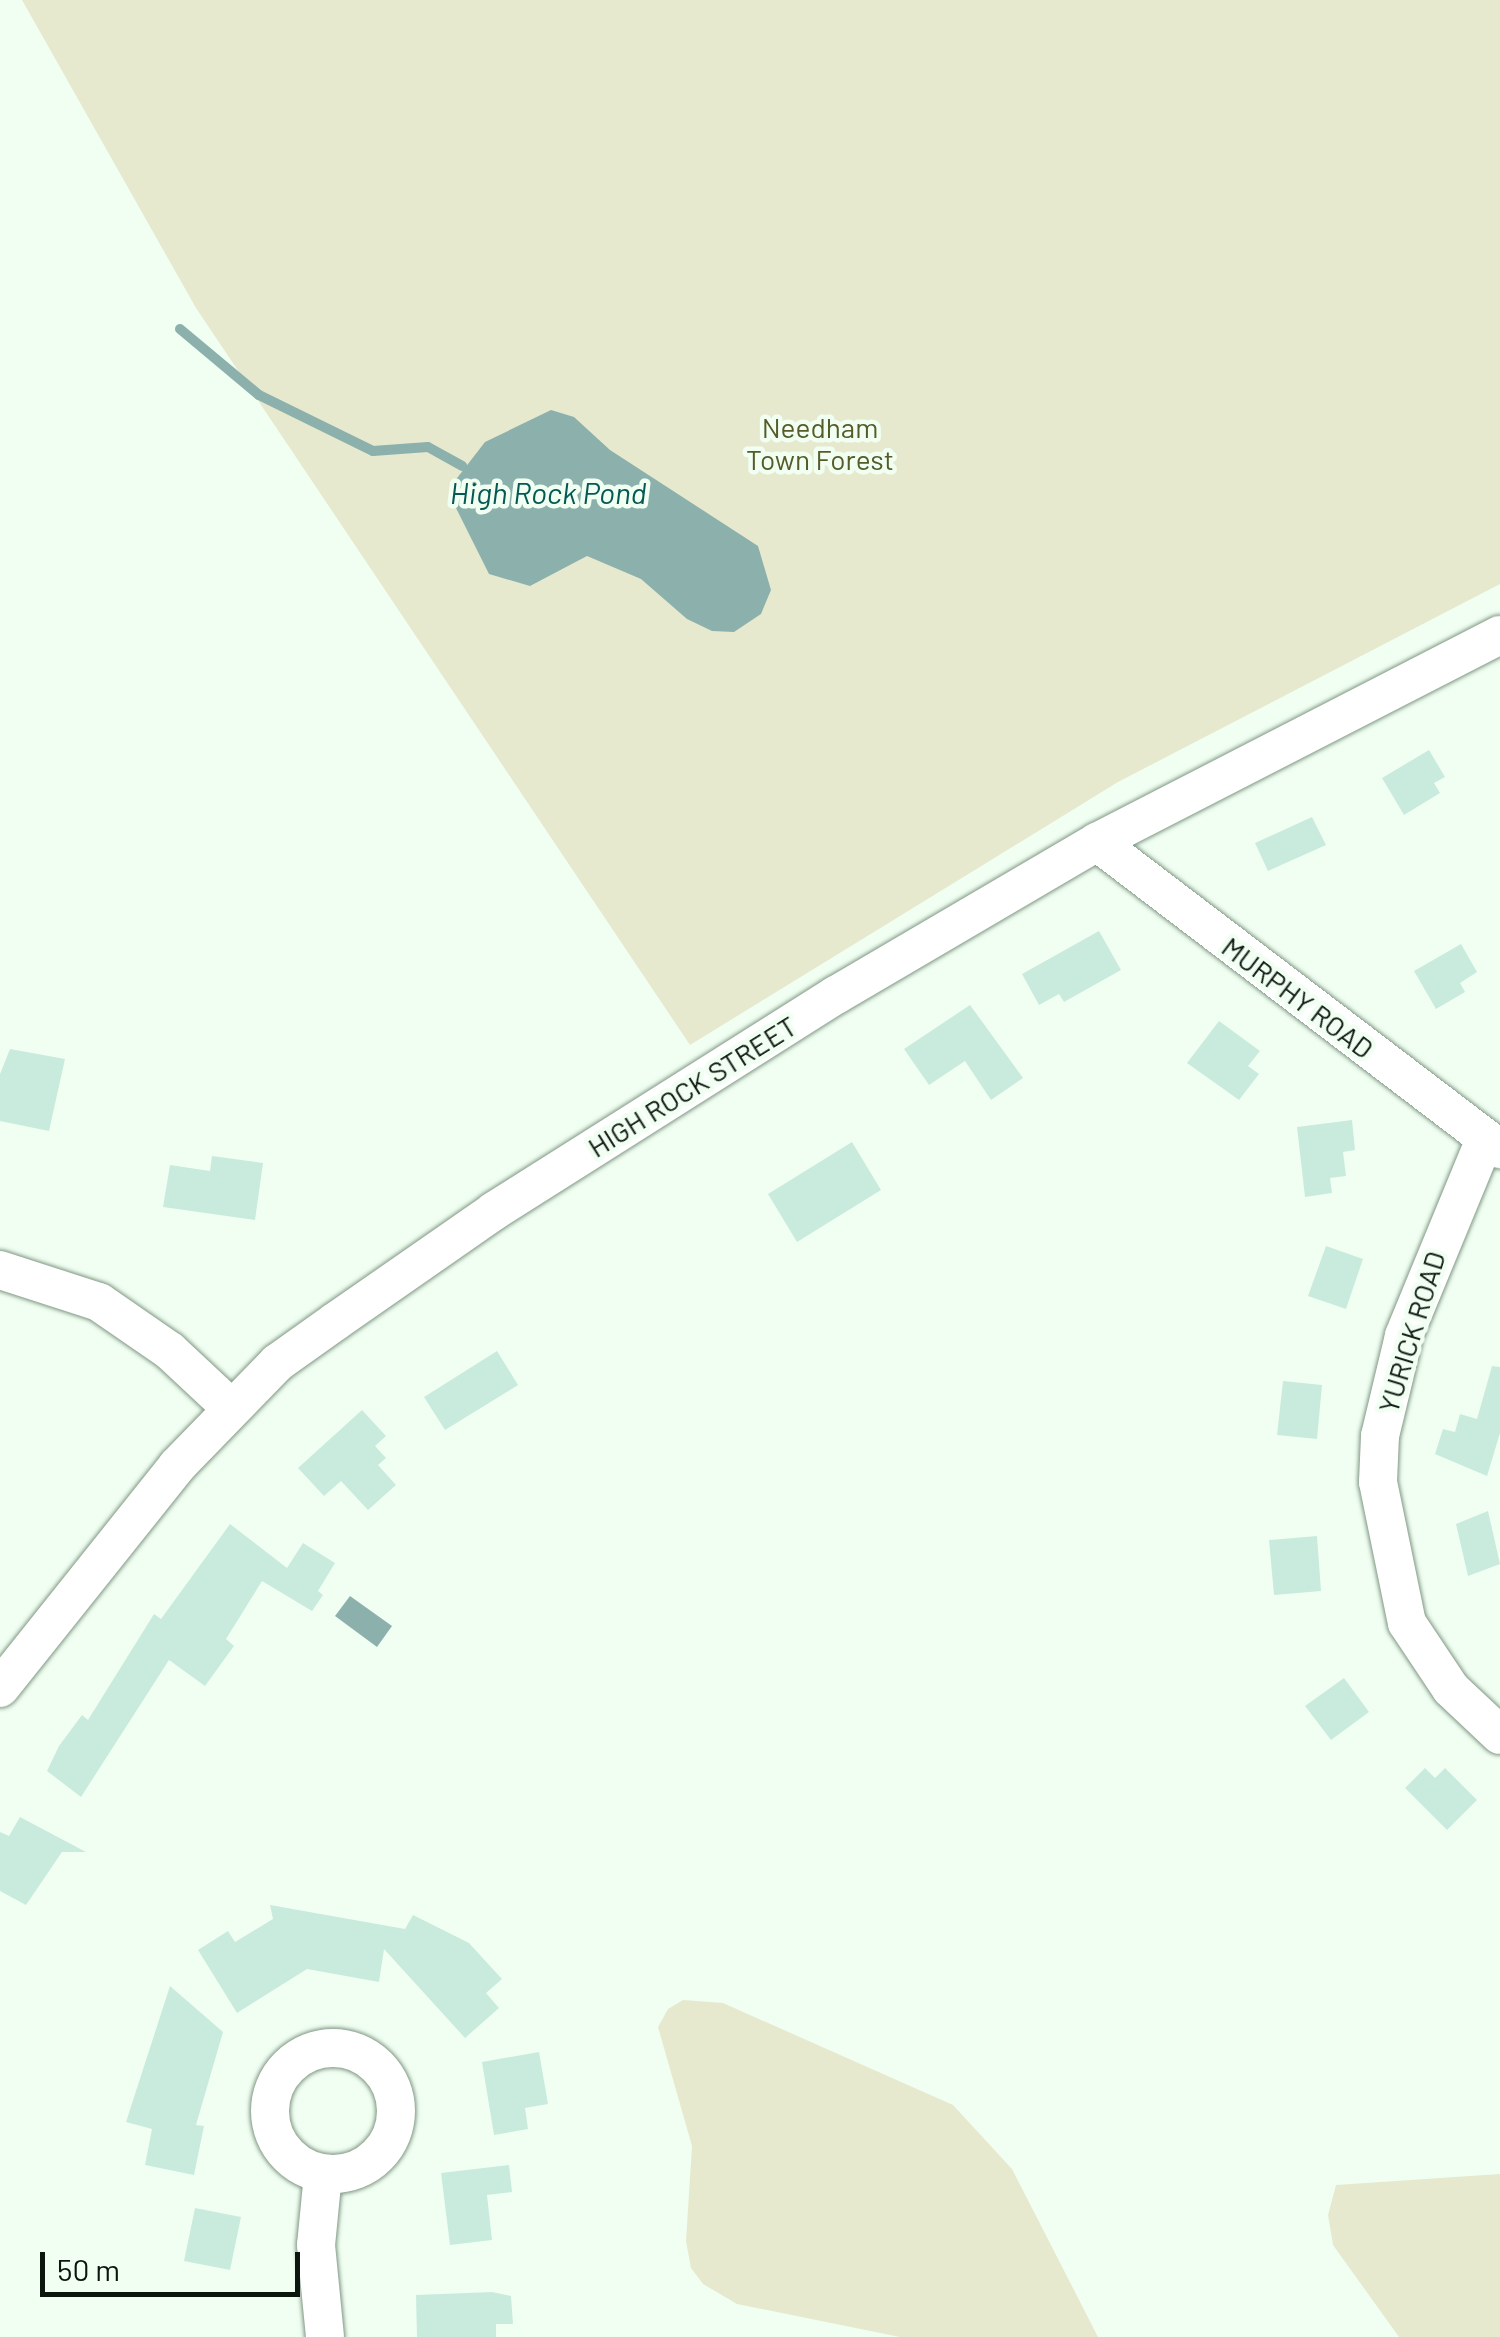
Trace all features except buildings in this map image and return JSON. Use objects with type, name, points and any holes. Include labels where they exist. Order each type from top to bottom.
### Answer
[{"type":"street","name":"HIGH ROCK STREET","points":[[0,1688],[114,1541],[276,1363],[552,1174],[1096,842],[1500,635]]},
{"type":"street","name":"MURPHY ROAD","points":[[1096,842],[1492,1144]]},
{"type":"street","name":"YURICK ROAD","points":[[1492,1144],[1404,1336],[1386,1404],[1378,1482],[1407,1624],[1442,1678],[1500,1736]]},
{"type":"street","points":[[0,1270],[99,1302],[170,1351],[231,1408]]},
{"type":"street","points":[[323,2174],[316,2245],[324,2337]]},
{"type":"green space","name":"Needham Town Forest","points":[[22,0],[1500,0],[1500,584],[1118,782],[690,1045],[196,308]]},
{"type":"green space","points":[[683,2000],[723,2003],[953,2105],[1012,2169],[1098,2337],[900,2337],[737,2304],[703,2284],[691,2268],[686,2241],[692,2146],[658,2027],[668,2009]]},
{"type":"green space","points":[[1500,2174],[1500,2337],[1399,2337],[1333,2245],[1328,2215],[1336,2185]]},
{"type":"water","name":"High Rock Pond","points":[[551,410],[574,417],[610,450],[758,546],[771,590],[761,614],[734,632],[712,631],[687,619],[641,579],[587,556],[530,586],[489,574],[452,500],[454,482],[485,442]]},
{"type":"water","points":[[350,1596],[392,1626],[377,1647],[335,1616]]},
{"type":"waterway","points":[[180,329],[259,395],[373,451],[428,447],[462,466]]}]
